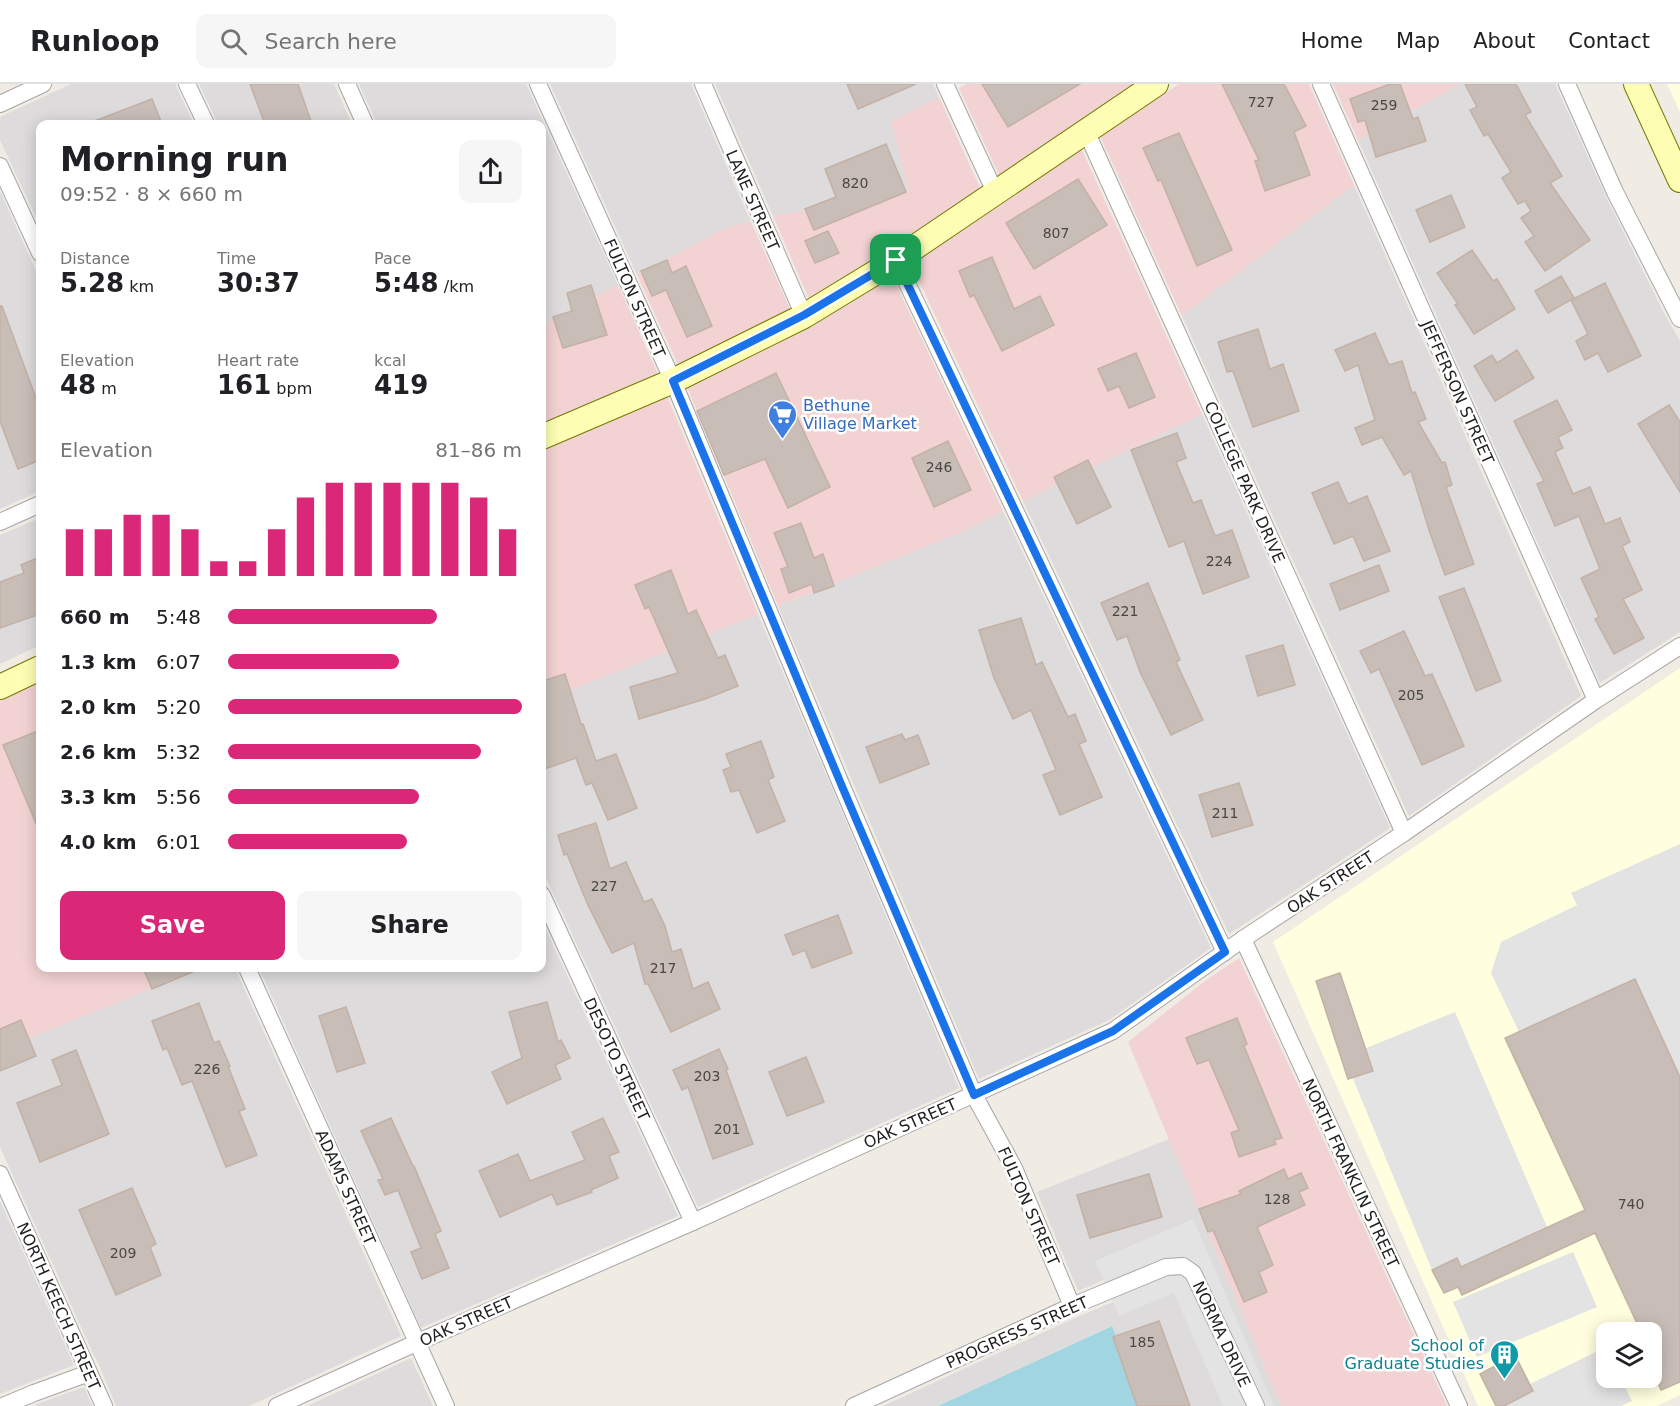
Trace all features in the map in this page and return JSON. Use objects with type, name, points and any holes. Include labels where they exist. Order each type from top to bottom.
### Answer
[{"type":"street","points":[[0,104],[43,84]]},
{"type":"street","points":[[188,84],[204,120]]},
{"type":"street","points":[[347,84],[363,120]]},
{"type":"street","name":"FULTON STREET","points":[[538,84],[673,381],[974,1095],[1014,1168],[1072,1306]]},
{"type":"street","name":"LANE STREET","points":[[703,84],[804,315]]},
{"type":"street","points":[[945,84],[994,192]]},
{"type":"street","points":[[546,435],[673,381],[804,315],[896,260],[1156,84]]},
{"type":"street","name":"JEFFERSON STREET","points":[[1321,84],[1596,700]]},
{"type":"street","points":[[1567,84],[1616,192],[1680,320]]},
{"type":"street","points":[[1636,84],[1680,180]]},
{"type":"street","name":"COLLEGE PARK DRIVE","points":[[1086,131],[1404,833]]},
{"type":"street","points":[[0,166],[36,244]]},
{"type":"street","points":[[896,260],[1225,952]]},
{"type":"street","points":[[0,522],[36,506]]},
{"type":"street","name":"OAK STREET","points":[[278,1406],[416,1342],[693,1222],[1113,1031],[1243,939],[1404,833],[1596,700],[1680,646]]},
{"type":"street","points":[[0,687],[36,670]]},
{"type":"street","name":"DESOTO STREET","points":[[546,904],[693,1222]]},
{"type":"street","name":"NORTH FRANKLIN STREET","points":[[1243,939],[1459,1406]]},
{"type":"street","name":"ADAMS STREET","points":[[249,972],[446,1406]]},
{"type":"street","name":"NORTH KEECH STREET","points":[[0,1174],[104,1406]]},
{"type":"street","name":"PROGRESS STREET","points":[[854,1406],[1072,1306],[1166,1267],[1183,1266]]},
{"type":"street","name":"NORMA DRIVE","points":[[1183,1266],[1193,1273],[1256,1406]]},
{"type":"street","points":[[3,1406],[34,1392],[89,1373]]},
{"type":"shaded area","points":[[71,84],[175,84],[192,120],[36,120],[36,217],[0,140],[0,117]]},
{"type":"shaded area","points":[[199,84],[334,84],[350,120],[216,120]]},
{"type":"shaded area","points":[[359,84],[526,84],[542,120],[375,120]]},
{"type":"shaded area","points":[[550,84],[691,84],[751,222],[727,227],[637,275]]},
{"type":"shaded area","points":[[715,84],[933,84],[939,97],[891,121],[909,192],[773,216]]},
{"type":"shaded area","points":[[967,84],[1134,84],[999,175],[959,88]]},
{"type":"shaded area","points":[[1179,84],[1309,84],[1354,185],[1182,316],[1100,136]]},
{"type":"shaded area","points":[[1333,84],[1461,84],[1358,140]]},
{"type":"shaded area","points":[[1461,84],[1555,84],[1606,197],[1680,341],[1680,632],[1600,683],[1358,140]]},
{"type":"shaded area","points":[[1667,84],[1680,84],[1680,112]]},
{"type":"shaded area","points":[[939,97],[980,188],[891,249],[809,299],[773,216],[909,192],[891,121]]},
{"type":"shaded area","points":[[546,128],[618,285],[546,324]]},
{"type":"shaded area","points":[[1081,148],[1202,414],[1023,501],[911,264]]},
{"type":"shaded area","points":[[1354,185],[1581,696],[1409,816],[1182,316]]},
{"type":"shaded area","points":[[0,191],[36,271],[36,493],[0,509]]},
{"type":"shaded area","points":[[751,222],[790,309],[678,365],[637,275],[727,227]]},
{"type":"shaded area","points":[[892,276],[1003,511],[967,530],[778,606],[687,387],[800,332]]},
{"type":"shaded area","points":[[618,285],[658,374],[546,422],[546,324]]},
{"type":"shaded area","points":[[667,396],[758,614],[546,700],[546,448]]},
{"type":"shaded area","points":[[1202,414],[1390,828],[1229,934],[1023,501]]},
{"type":"shaded area","points":[[1003,511],[1211,948],[1109,1020],[979,1079],[778,606],[967,530]]},
{"type":"shaded area","points":[[36,520],[36,647],[0,664],[0,535]]},
{"type":"shaded area","points":[[758,614],[959,1088],[698,1207],[546,878],[546,700]]},
{"type":"shaded area","points":[[1680,668],[1680,1395],[1657,1406],[1478,1406],[1273,942]]},
{"type":"shaded area","points":[[36,683],[36,972],[192,972],[0,1050],[0,700]]},
{"type":"shaded area","points":[[1680,844],[1680,1077],[1635,979],[1519,1032],[1491,973],[1501,942],[1577,905],[1571,893]]},
{"type":"shaded area","points":[[546,930],[678,1216],[421,1328],[261,972],[546,972]]},
{"type":"shaded area","points":[[1239,958],[1447,1406],[1281,1406],[1128,1042],[1205,981]]},
{"type":"shaded area","points":[[192,972],[237,972],[401,1336],[249,1406],[116,1406],[0,1147],[0,1050]]},
{"type":"shaded area","points":[[1455,1012],[1547,1227],[1461,1267],[1432,1270],[1344,1057]]},
{"type":"shaded area","points":[[1169,1139],[1281,1406],[1268,1406],[1162,1255],[1078,1291],[1037,1192]]},
{"type":"shaded area","points":[[0,1201],[74,1365],[0,1394]]},
{"type":"shaded area","points":[[1193,1219],[1274,1406],[1223,1406],[1174,1293],[1119,1316],[1095,1261]]},
{"type":"shaded area","points":[[1573,1252],[1597,1307],[1477,1357],[1453,1302]]},
{"type":"shaded area","points":[[1168,1279],[1244,1406],[1143,1406],[1111,1326],[938,1406],[883,1406],[1077,1317]]},
{"type":"shaded area","points":[[1596,1352],[1596,1388],[1626,1388],[1632,1401],[1621,1406],[1504,1406],[1533,1392],[1530,1384]]},
{"type":"shaded area","points":[[411,1358],[433,1406],[307,1406]]},
{"type":"shaded area","points":[[84,1387],[92,1406],[33,1406],[37,1404]]},
{"type":"water","points":[[1112,1326],[1143,1406],[938,1406]]},
{"type":"building","points":[[250,84],[298,84],[311,120],[264,120]]},
{"type":"building","points":[[847,84],[916,84],[858,109]]},
{"type":"building","points":[[982,84],[1080,84],[1008,127]]},
{"type":"building","points":[[1222,84],[1284,84],[1306,126],[1294,132],[1310,175],[1265,191],[1255,161],[1259,160]]},
{"type":"building","points":[[1390,84],[1400,84],[1413,119],[1418,117],[1426,141],[1376,157],[1365,120],[1358,122],[1350,99]]},
{"type":"building","points":[[1465,84],[1516,84],[1531,112],[1525,115],[1562,176],[1550,183],[1590,240],[1545,271],[1525,242],[1534,236],[1521,218],[1531,211],[1525,201],[1518,204],[1502,178],[1511,172],[1488,134],[1484,136],[1470,110],[1477,107]]},
{"type":"building","points":[[152,99],[160,120],[97,120]]},
{"type":"building","points":[[1179,133],[1232,250],[1197,266],[1161,180],[1158,181],[1143,148]]},
{"type":"building","points":[[886,144],[906,192],[814,230],[805,209],[836,197],[825,169]]},
{"type":"building","points":[[1078,179],[1107,225],[1034,269],[1006,223]]},
{"type":"building","points":[[1451,195],[1465,227],[1430,242],[1416,210]]},
{"type":"building","points":[[828,231],[839,253],[815,263],[805,241]]},
{"type":"building","points":[[1472,250],[1493,281],[1497,279],[1515,309],[1474,334],[1455,305],[1458,304],[1437,273]]},
{"type":"building","points":[[992,257],[1014,309],[1040,296],[1054,325],[1002,351],[974,295],[970,297],[959,271]]},
{"type":"building","points":[[667,260],[672,273],[686,266],[712,326],[687,337],[666,290],[652,296],[641,271]]},
{"type":"building","points":[[1561,276],[1574,298],[1548,313],[1535,291]]},
{"type":"building","points":[[1605,283],[1641,356],[1608,372],[1598,353],[1585,360],[1576,341],[1588,334],[1571,300]]},
{"type":"building","points":[[591,285],[607,335],[563,348],[553,317],[572,311],[567,293]]},
{"type":"building","points":[[0,306],[2,306],[36,398],[36,462],[18,469],[0,421]]},
{"type":"building","points":[[1258,329],[1270,369],[1283,364],[1299,411],[1253,427],[1233,371],[1227,372],[1218,342]]},
{"type":"building","points":[[1375,333],[1389,365],[1402,361],[1412,393],[1415,392],[1426,419],[1418,422],[1442,463],[1445,462],[1452,485],[1446,487],[1474,564],[1445,575],[1411,471],[1404,475],[1382,437],[1362,445],[1355,428],[1375,420],[1358,365],[1345,371],[1335,350]]},
{"type":"building","points":[[1517,350],[1534,378],[1495,401],[1474,366],[1492,355],[1497,363]]},
{"type":"building","points":[[1136,353],[1155,397],[1129,408],[1119,386],[1108,391],[1098,369]]},
{"type":"building","name":"Bethune Village Market","points":[[776,373],[830,487],[788,508],[765,459],[724,475],[697,411]]},
{"type":"building","points":[[1557,400],[1572,430],[1558,437],[1563,448],[1555,452],[1573,494],[1590,487],[1605,524],[1620,518],[1630,542],[1622,546],[1642,590],[1623,599],[1644,638],[1614,654],[1595,619],[1599,617],[1581,578],[1600,569],[1579,516],[1555,526],[1537,484],[1544,481],[1514,421]]},
{"type":"building","points":[[1669,405],[1680,422],[1680,492],[1638,424]]},
{"type":"building","points":[[1177,433],[1186,458],[1176,462],[1193,503],[1201,500],[1215,536],[1232,530],[1249,577],[1203,594],[1184,541],[1169,547],[1131,450]]},
{"type":"building","points":[[948,441],[971,490],[934,507],[912,458]]},
{"type":"building","points":[[1088,460],[1111,507],[1077,524],[1054,477]]},
{"type":"building","points":[[1338,482],[1348,504],[1367,496],[1390,551],[1364,561],[1353,536],[1334,544],[1312,493]]},
{"type":"building","points":[[801,523],[814,558],[823,554],[834,586],[814,593],[812,584],[789,593],[781,569],[788,567],[774,533]]},
{"type":"building","points":[[36,559],[36,615],[0,628],[0,582],[24,573],[21,565]]},
{"type":"building","points":[[1379,565],[1389,591],[1340,610],[1330,584]]},
{"type":"building","points":[[671,570],[688,614],[696,610],[718,658],[725,655],[738,686],[705,699],[639,719],[630,687],[678,673],[649,607],[645,609],[635,585]]},
{"type":"building","points":[[1148,583],[1180,660],[1176,662],[1203,720],[1171,735],[1140,672],[1127,636],[1117,640],[1101,603]]},
{"type":"building","points":[[1464,588],[1501,681],[1476,691],[1439,597]]},
{"type":"building","points":[[1021,618],[1036,665],[1042,662],[1068,717],[1075,714],[1086,741],[1079,744],[1102,797],[1060,815],[1043,775],[1056,770],[1031,710],[1013,719],[994,678],[979,630]]},
{"type":"building","points":[[1404,631],[1425,676],[1432,674],[1464,746],[1422,765],[1379,669],[1371,673],[1360,651]]},
{"type":"building","points":[[1283,645],[1295,685],[1258,696],[1246,656]]},
{"type":"building","points":[[565,674],[596,761],[616,754],[637,808],[608,820],[592,783],[586,785],[576,758],[546,769],[546,680]]},
{"type":"building","points":[[36,732],[36,823],[3,745]]},
{"type":"building","points":[[902,734],[905,740],[918,735],[929,764],[880,783],[866,747]]},
{"type":"building","points":[[761,741],[774,777],[768,780],[785,821],[757,833],[739,790],[731,792],[723,770],[731,767],[726,754]]},
{"type":"building","points":[[1239,783],[1253,825],[1212,837],[1199,795]]},
{"type":"building","points":[[596,823],[610,869],[626,862],[644,902],[652,899],[665,926],[672,952],[681,949],[693,989],[708,982],[720,1009],[671,1032],[648,984],[645,984],[634,943],[612,953],[587,903],[567,854],[564,855],[558,835]]},
{"type":"building","points":[[838,915],[852,953],[812,968],[805,950],[793,955],[785,935]]},
{"type":"building","points":[[145,972],[192,972],[152,989]]},
{"type":"building","points":[[1340,973],[1373,1071],[1348,1079],[1316,981]]},
{"type":"building","points":[[1635,979],[1680,1077],[1680,1382],[1661,1390],[1662,1322],[1636,1322],[1595,1233],[1462,1295],[1458,1287],[1444,1293],[1432,1270],[1457,1258],[1461,1267],[1585,1210],[1505,1038]]},
{"type":"building","points":[[547,1002],[558,1042],[561,1040],[570,1058],[555,1065],[561,1079],[507,1104],[492,1072],[522,1058],[509,1012]]},
{"type":"building","points":[[199,1003],[214,1043],[219,1041],[230,1066],[228,1066],[245,1109],[239,1111],[257,1155],[226,1167],[192,1081],[182,1085],[167,1048],[163,1050],[152,1021]]},
{"type":"building","points":[[346,1007],[365,1063],[337,1072],[319,1016]]},
{"type":"building","points":[[1237,1018],[1247,1044],[1244,1046],[1282,1138],[1274,1140],[1276,1144],[1239,1157],[1231,1133],[1239,1130],[1209,1060],[1197,1064],[1186,1038]]},
{"type":"building","points":[[21,1020],[36,1056],[0,1071],[0,1029]]},
{"type":"building","points":[[719,1049],[753,1144],[713,1159],[688,1087],[682,1090],[673,1070]]},
{"type":"building","points":[[76,1050],[109,1134],[40,1162],[17,1103],[62,1085],[52,1060]]},
{"type":"building","points":[[806,1057],[824,1102],[787,1116],[769,1072]]},
{"type":"building","points":[[391,1118],[441,1231],[435,1234],[449,1268],[422,1279],[411,1252],[421,1248],[398,1190],[385,1195],[378,1180],[383,1179],[361,1131]]},
{"type":"building","points":[[603,1118],[619,1152],[609,1156],[618,1178],[591,1190],[592,1192],[557,1205],[552,1194],[500,1217],[479,1171],[518,1154],[530,1181],[585,1160],[572,1132]]},
{"type":"building","points":[[1284,1169],[1288,1179],[1301,1173],[1308,1188],[1299,1192],[1305,1205],[1257,1227],[1273,1265],[1259,1272],[1267,1292],[1244,1302],[1213,1230],[1208,1232],[1199,1209],[1241,1194],[1239,1191]]},
{"type":"building","points":[[1149,1174],[1162,1217],[1090,1238],[1077,1195]]},
{"type":"building","points":[[132,1188],[156,1244],[150,1247],[161,1275],[116,1295],[79,1210]]},
{"type":"building","points":[[1159,1321],[1190,1406],[1137,1406],[1113,1337]]},
{"type":"building","name":"School of Graduate Studies","points":[[1515,1355],[1533,1391],[1504,1406],[1496,1406],[1480,1374]]},
{"type":"place","name":"Bethune Village Market","points":[[782,440]]},
{"type":"place","name":"School of Graduate Studies","points":[[1505,1380]]},
{"type":"route","points":[[896,260],[1225,952],[1113,1031],[974,1095],[673,381],[804,315],[896,260]]}]
